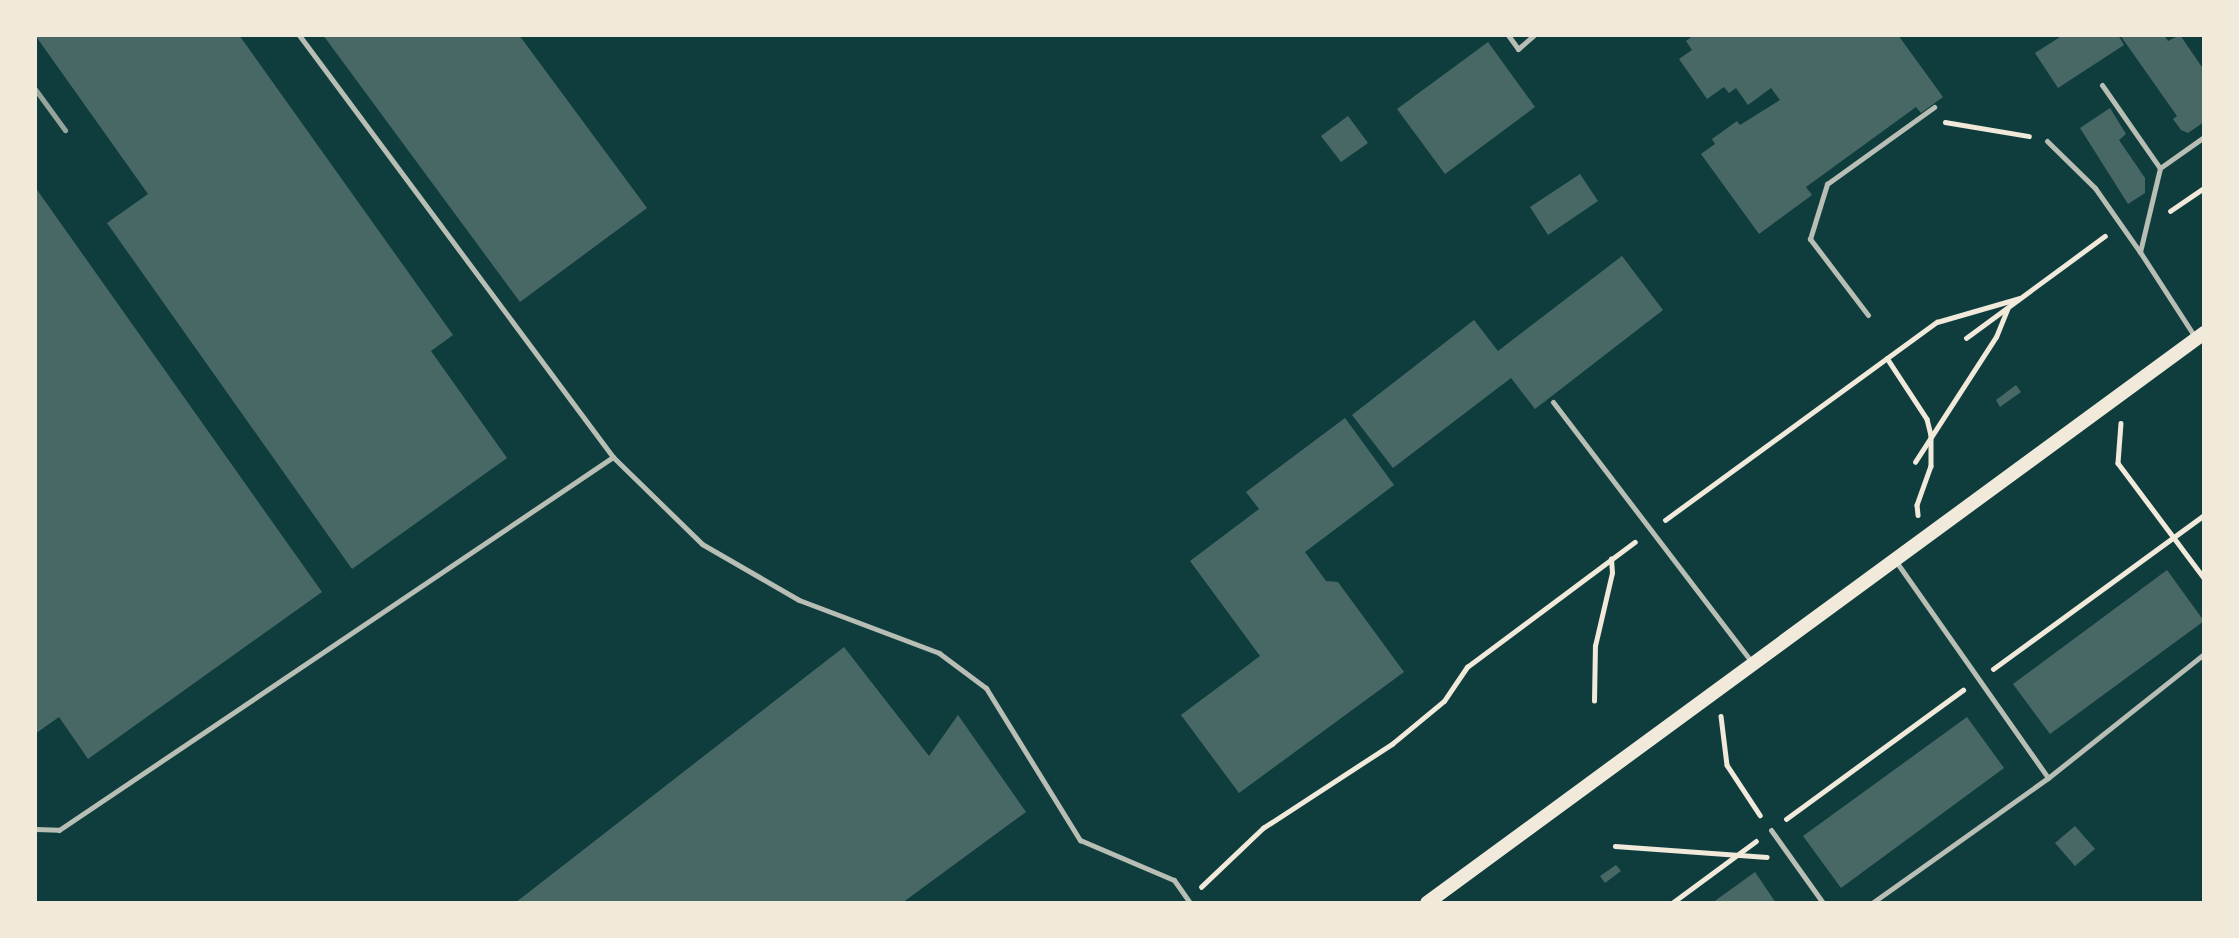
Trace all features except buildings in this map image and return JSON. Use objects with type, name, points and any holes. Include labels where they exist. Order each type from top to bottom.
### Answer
[{"type":"main road","points":[[1427,903],[2200,336]]},
{"type":"lane","points":[[299,35],[613,457],[702,544],[799,600],[939,653],[986,688],[1080,840],[1174,880],[1189,901]]},
{"type":"lane","points":[[1508,35],[1518,48],[1534,35]]},
{"type":"lane","points":[[2102,85],[2160,168]]},
{"type":"lane","points":[[1868,315],[1810,239],[1827,184],[1934,107]]},
{"type":"lane","points":[[2140,252],[2160,168],[2204,137]]},
{"type":"lane","points":[[2047,141],[2088,180],[2200,336]]},
{"type":"lane","points":[[1553,402],[1648,532],[1753,664]]},
{"type":"lane","points":[[35,829],[59,830],[613,457]]},
{"type":"lane","points":[[1894,559],[2048,778]]},
{"type":"lane","points":[[1872,903],[2048,778],[2204,654]]},
{"type":"lane","points":[[1771,830],[1823,903]]},
{"type":"path","points":[[1908,124],[1952,122],[2047,141]]},
{"type":"path","points":[[2146,226],[2204,188]]},
{"type":"path","points":[[1966,338],[2108,233],[2124,230]]},
{"type":"path","points":[[1189,901],[1230,864],[1263,828],[1392,744],[1444,701],[1467,667],[1887,358],[1937,323],[2020,298]]},
{"type":"path","points":[[1915,462],[1996,337],[2008,307]]},
{"type":"path","points":[[1887,358],[1927,419],[1931,435],[1931,466],[1917,505],[1930,533]]},
{"type":"path","points":[[2112,401],[2121,419],[2116,459],[2204,578]]},
{"type":"path","points":[[1672,903],[2204,514]]},
{"type":"path","points":[[1594,701],[1595,646],[1612,573],[1611,559]]},
{"type":"path","points":[[1712,695],[1722,724],[1727,765],[1771,830]]},
{"type":"path","points":[[1615,846],[1740,853],[1793,861]]},
{"type":"railway","points":[[35,89],[65,130]]}]
